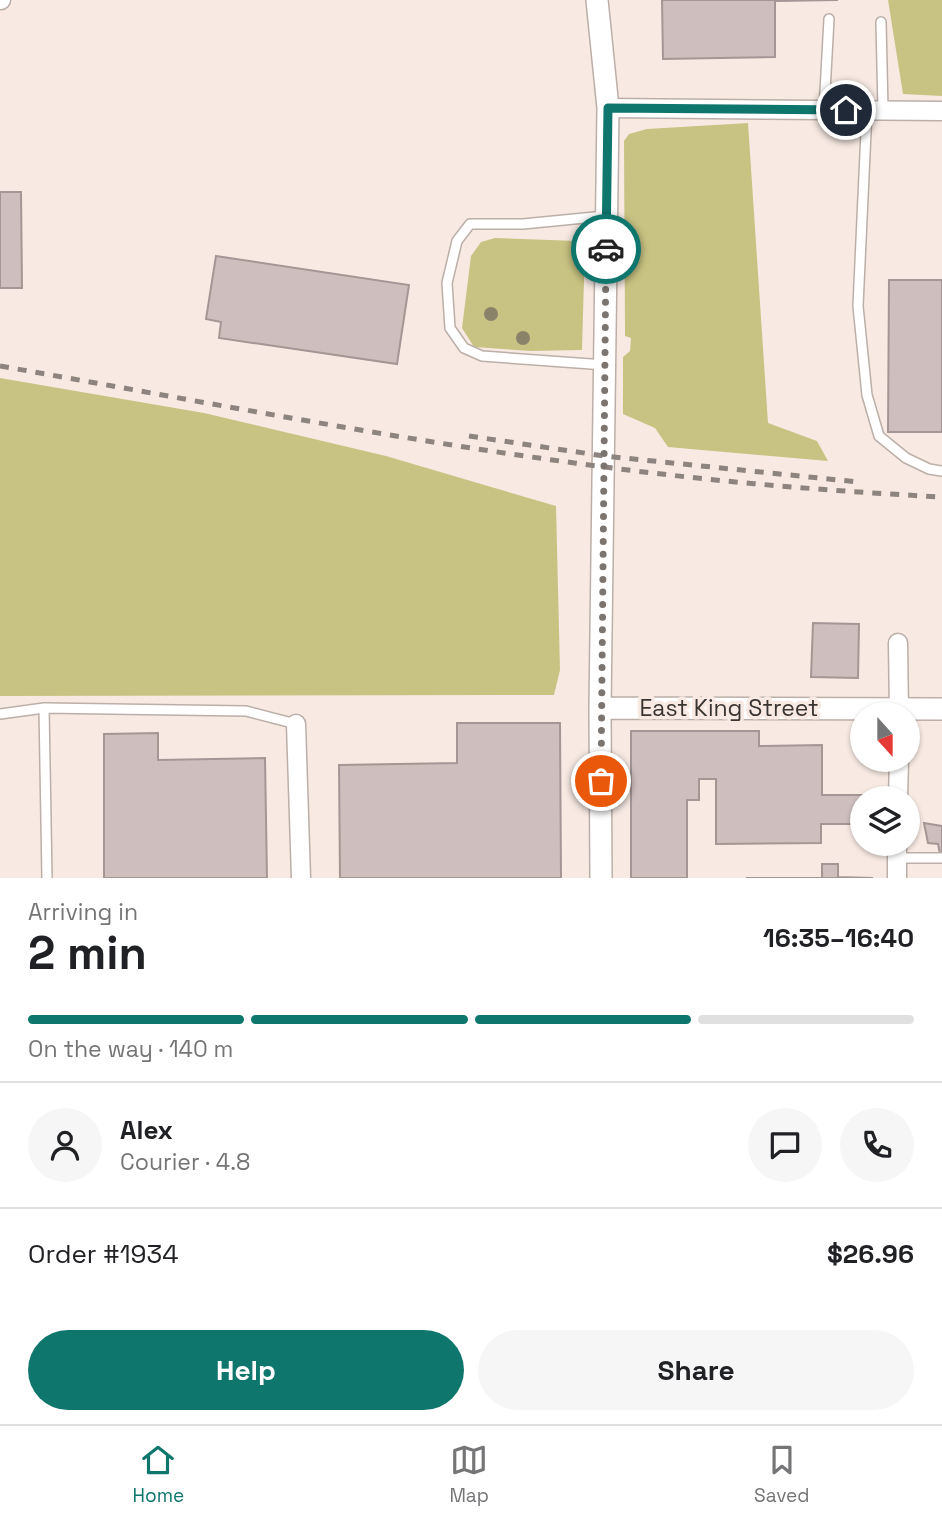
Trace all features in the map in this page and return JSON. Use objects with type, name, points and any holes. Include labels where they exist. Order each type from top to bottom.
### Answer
[{"type":"street","points":[[597,0],[608,108],[600,708],[601,878]]},
{"type":"street","points":[[608,108],[942,111]]},
{"type":"street","points":[[898,643],[900,702]]},
{"type":"street","name":"East King Street","points":[[600,708],[850,710]]},
{"type":"street","name":"East King Street","points":[[920,710],[942,709]]},
{"type":"street","points":[[296,724],[301,878]]},
{"type":"street","points":[[897,856],[897,878]]},
{"type":"lane","points":[[824,110],[829,19]]},
{"type":"lane","points":[[881,22],[858,306],[867,395],[879,436],[906,458],[929,469],[942,471]]},
{"type":"lane","points":[[605,365],[482,356],[464,348],[450,328],[447,282],[457,241],[470,224],[523,224],[607,216]]},
{"type":"lane","points":[[44,708],[47,878]]},
{"type":"lane","points":[[0,713],[44,708],[246,711],[296,724]]},
{"type":"lane","points":[[920,855],[942,858]]},
{"type":"shaded area","points":[[888,0],[942,0],[942,96],[903,94]]},
{"type":"shaded area","points":[[748,123],[768,423],[817,441],[828,461],[668,447],[655,428],[623,414],[623,357],[630,351],[631,338],[625,336],[624,141],[629,134],[647,129]]},
{"type":"shaded area","points":[[495,238],[578,241],[585,246],[582,350],[531,351],[474,347],[462,328],[471,256],[481,242]]},
{"type":"shaded area","points":[[0,378],[204,413],[386,456],[556,506],[560,670],[554,695],[0,696]]},
{"type":"building","points":[[662,0],[838,0],[775,1],[775,57],[663,59]]},
{"type":"building","points":[[0,192],[21,192],[22,288],[0,288]]},
{"type":"building","points":[[216,256],[409,285],[397,364],[219,338],[221,322],[206,319]]},
{"type":"building","points":[[889,280],[942,280],[942,432],[888,432]]},
{"type":"building","points":[[813,623],[859,624],[858,678],[811,677]]},
{"type":"building","points":[[457,723],[560,723],[561,878],[340,878],[339,765],[457,763]]},
{"type":"building","points":[[631,731],[759,731],[759,746],[822,745],[822,795],[850,795],[850,824],[821,824],[821,843],[716,844],[716,779],[699,779],[699,800],[687,800],[687,878],[631,878]]},
{"type":"building","points":[[158,733],[158,760],[265,758],[267,878],[104,878],[104,734]]},
{"type":"building","points":[[924,823],[942,826],[942,854],[938,844],[928,843]]},
{"type":"building","points":[[822,864],[838,864],[838,877],[873,878],[822,878]]},
{"type":"railway","points":[[0,366],[377,433],[529,457],[731,482],[942,497]]},
{"type":"railway","points":[[469,436],[604,456],[858,482]]},
{"type":"way so far","points":[[601,781],[606,249]]},
{"type":"route","points":[[606,249],[608,108],[846,110]]}]
